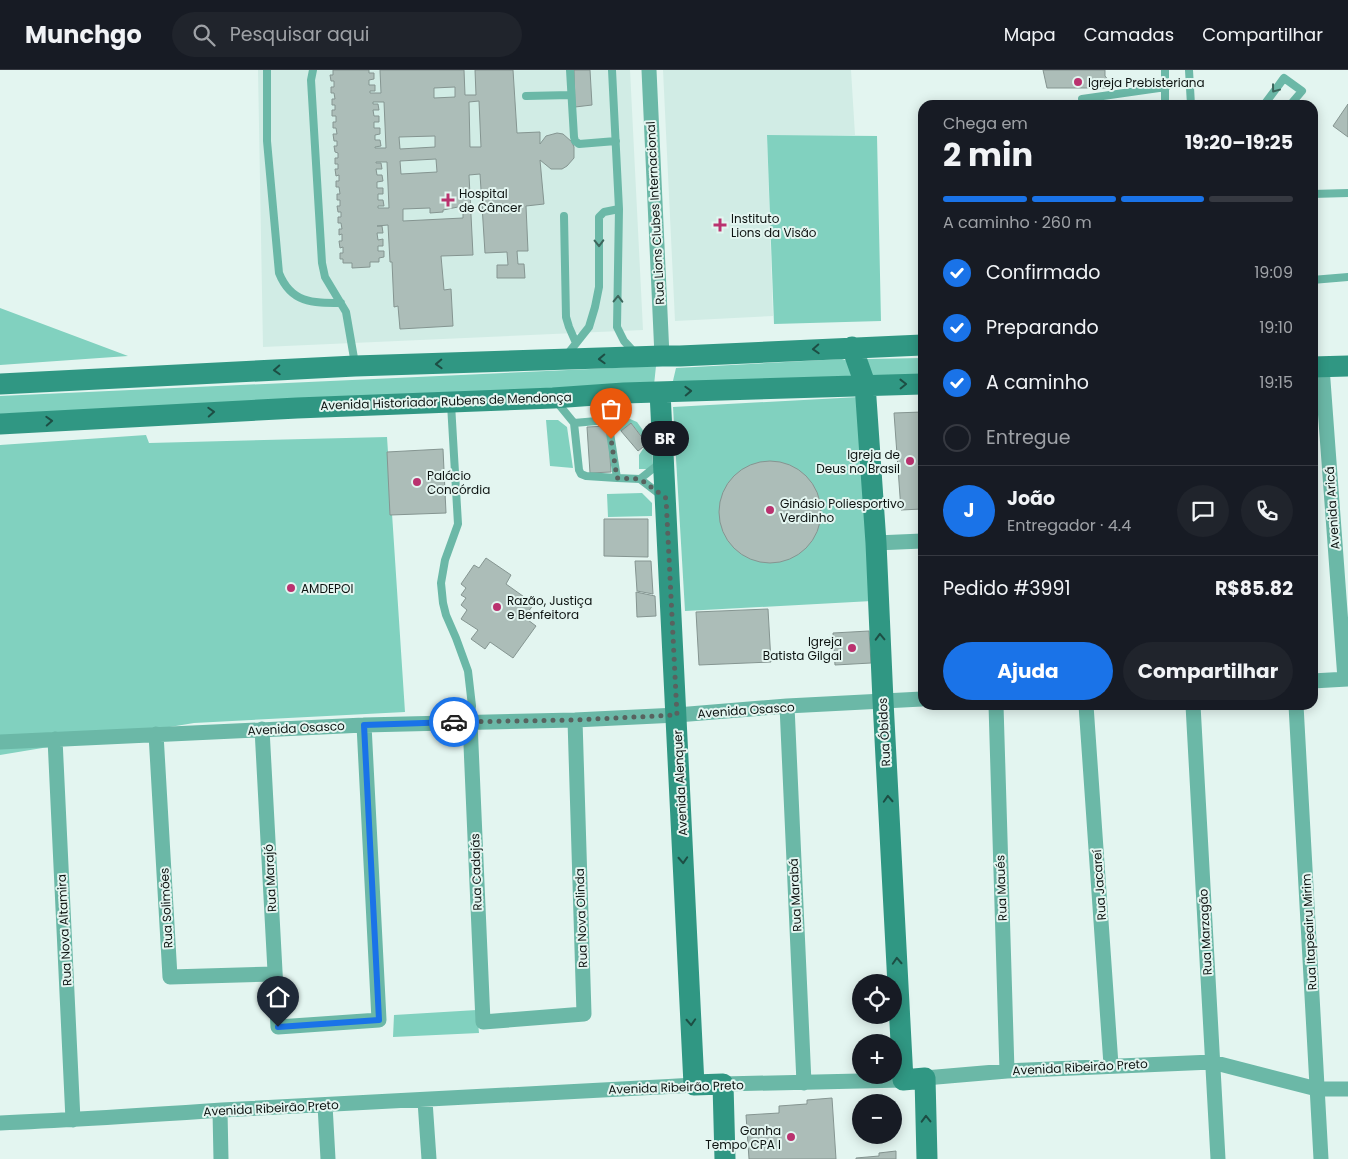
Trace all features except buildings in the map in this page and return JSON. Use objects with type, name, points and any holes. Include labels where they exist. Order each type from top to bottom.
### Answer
[{"type":"main road","points":[[0,384],[355,366],[680,356],[918,345]]},
{"type":"main road","name":"Rua Óbidos","points":[[852,347],[865,384],[876,543],[903,1080]]},
{"type":"main road","points":[[1318,367],[1348,366]]},
{"type":"main road","name":"Avenida Historiador Rubens de Mendonça","points":[[0,424],[297,408],[553,398],[624,392],[918,384]]},
{"type":"main road","name":"Avenida Alenquer","points":[[660,392],[694,1085]]},
{"type":"main road","points":[[925,1078],[927,1159]]},
{"type":"main road","name":"Avenida Ribeirão Preto","points":[[903,1080],[925,1078]]},
{"type":"main road","points":[[723,1084],[724,1159]]},
{"type":"main road","name":"Avenida Ribeirão Preto","points":[[694,1085],[723,1084]]},
{"type":"street","name":"Rua Lions Clubes Internacional","points":[[649,70],[662,356]]},
{"type":"street","name":"Avenida Aricá","points":[[1318,377],[1347,679]]},
{"type":"street","points":[[876,543],[918,541]]},
{"type":"street","points":[[1318,680],[1347,679]]},
{"type":"street","name":"Avenida Osasco","points":[[0,742],[364,725],[575,720],[918,699]]},
{"type":"street","name":"Rua Marabá","points":[[787,706],[804,1083]]},
{"type":"street","name":"Rua Maués","points":[[996,710],[1006,1071]]},
{"type":"street","name":"Rua Jacareí","points":[[1086,710],[1112,1065]]},
{"type":"street","name":"Rua Marzagão","points":[[1194,710],[1218,1159]]},
{"type":"street","name":"Rua Itapeairu Mirim","points":[[1296,710],[1321,1159]]},
{"type":"street","name":"Rua Nova Olinda","points":[[483,1022],[584,1014],[575,720]]},
{"type":"street","name":"Rua Cadajás","points":[[470,722],[483,1022]]},
{"type":"street","name":"Rua Marajó","points":[[262,730],[278,1027],[379,1020],[364,725]]},
{"type":"street","name":"Rua Solimões","points":[[156,734],[170,977],[275,974]]},
{"type":"street","name":"Rua Nova Altamira","points":[[55,739],[73,1120]]},
{"type":"street","name":"Avenida Ribeirão Preto","points":[[925,1078],[1112,1065],[1212,1062],[1317,1089],[1348,1089]]},
{"type":"street","name":"Avenida Ribeirão Preto","points":[[723,1084],[903,1080]]},
{"type":"street","name":"Avenida Ribeirão Preto","points":[[0,1123],[694,1085]]},
{"type":"street","points":[[425,1101],[429,1159]]},
{"type":"street","points":[[325,1105],[328,1159]]},
{"type":"street","points":[[220,1110],[221,1159]]},
{"type":"lane","points":[[267,70],[267,142],[279,273],[284,285],[292,294],[314,303],[341,303]]},
{"type":"lane","points":[[313,70],[311,80],[322,263],[325,277],[346,312],[355,366]]},
{"type":"lane","points":[[570,70],[574,137],[576,141],[579,144],[616,141]]},
{"type":"lane","points":[[612,70],[619,209],[618,327],[624,341],[640,357]]},
{"type":"lane","points":[[1165,70],[1165,100]]},
{"type":"lane","points":[[1189,70],[1191,100]]},
{"type":"lane","points":[[1268,100],[1284,78],[1302,91],[1294,100]]},
{"type":"lane","points":[[1082,99],[1166,87]]},
{"type":"lane","points":[[526,96],[571,95]]},
{"type":"lane","points":[[1318,194],[1348,193]]},
{"type":"lane","points":[[562,360],[589,327],[599,287],[599,217],[604,212],[619,209]]},
{"type":"lane","points":[[564,216],[566,317],[576,343]]},
{"type":"lane","points":[[1318,280],[1348,277]]},
{"type":"lane","points":[[617,478],[608,420],[624,392]]},
{"type":"lane","points":[[553,398],[574,423],[579,470],[582,474],[586,476],[640,479],[666,498]]},
{"type":"lane","points":[[451,402],[458,524],[445,560],[441,583],[446,615],[468,672],[472,706],[470,722]]},
{"type":"lane","points":[[574,423],[608,420]]},
{"type":"lane","points":[[640,479],[664,459]]},
{"type":"shaded area","name":"Hospital de Câncer","points":[[258,70],[630,70],[643,330],[263,347]]},
{"type":"shaded area","name":"Instituto Lions da Visão","points":[[663,70],[851,70],[855,135],[767,136],[773,316],[675,321]]},
{"type":"green space","points":[[767,135],[877,136],[881,321],[774,324]]},
{"type":"green space","points":[[0,308],[128,356],[0,365]]},
{"type":"green space","points":[[918,358],[918,374],[872,376],[867,359]]},
{"type":"green space","points":[[842,359],[848,361],[852,376],[672,385],[676,368]]},
{"type":"green space","points":[[656,366],[654,385],[0,414],[0,396]]},
{"type":"green space","points":[[859,397],[872,601],[685,611],[673,407]]},
{"type":"green space","points":[[614,418],[630,419],[637,422],[650,440],[653,464],[648,469],[639,469],[639,455],[647,443],[631,423],[621,431],[614,428]]},
{"type":"green space","points":[[546,420],[558,420],[567,427],[573,468],[550,466]]},
{"type":"green space","points":[[146,435],[149,443],[387,437],[405,712],[194,723],[0,755],[0,445]]},
{"type":"green space","points":[[642,493],[652,503],[652,516],[608,517],[607,494]]},
{"type":"green space","points":[[477,1010],[479,1033],[393,1037],[394,1015]]},
{"type":"way so far","points":[[454,722],[575,720],[677,715],[666,498],[640,479],[617,478],[611,439]]},
{"type":"place","name":"Igreja Prebisteriana","points":[[1078,82]]},
{"type":"place","name":"Hospital de Câncer","points":[[448,200]]},
{"type":"place","name":"Instituto Lions da Visão","points":[[720,225]]},
{"type":"place","name":"BR","points":[[611,439]]},
{"type":"place","name":"Igreja de Deus no Brasil","points":[[910,461]]},
{"type":"place","name":"Palácio Concórdia","points":[[417,482]]},
{"type":"place","name":"Ginásio Poliesportivo Verdinho","points":[[770,510]]},
{"type":"place","name":"AMDEPOl","points":[[291,588]]},
{"type":"place","name":"Razão, Justiça e Benfeitora","points":[[497,607]]},
{"type":"place","name":"Igreja Batista Gilgal","points":[[852,648]]},
{"type":"place","name":"Ganha Tempo CPA I","points":[[791,1137]]},
{"type":"route","points":[[278,1027],[379,1020],[364,725],[454,722]]}]
